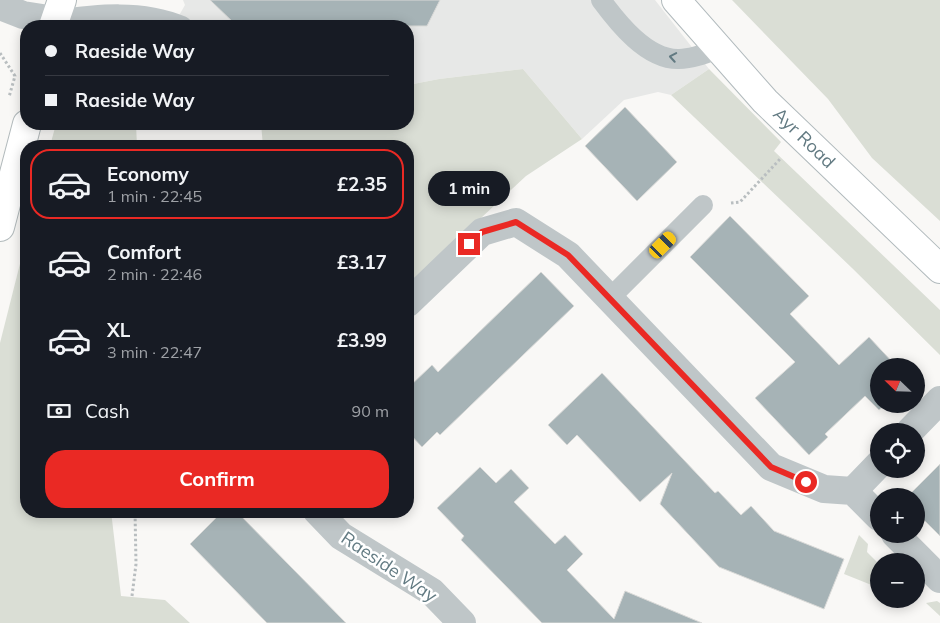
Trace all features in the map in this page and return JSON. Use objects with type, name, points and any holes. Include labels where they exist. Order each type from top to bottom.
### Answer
[{"type":"street","name":"Ayr Road","points":[[676,0],[765,101],[940,269]]},
{"type":"street","points":[[0,6],[23,14],[57,15]]},
{"type":"street","points":[[0,227],[20,151]]},
{"type":"street","points":[[414,298],[482,232],[516,222],[568,255],[771,467],[824,490],[853,491],[870,508]]},
{"type":"street","points":[[918,423],[940,400]]},
{"type":"street","points":[[853,491],[870,473]]},
{"type":"street","name":"Raeside Way","points":[[324,518],[341,536],[432,592],[462,623]]},
{"type":"street","points":[[904,543],[940,579]]},
{"type":"lane","points":[[601,0],[620,25],[652,52],[677,60],[698,57],[720,48]]},
{"type":"lane","points":[[57,15],[115,14],[145,16],[160,20]]},
{"type":"lane","points":[[610,298],[703,205]]},
{"type":"path","points":[[0,53],[15,76],[7,104]]},
{"type":"path","points":[[703,205],[740,202],[802,136]]},
{"type":"path","points":[[132,596],[136,564],[135,518]]},
{"type":"shaded area","points":[[183,0],[655,0],[709,69],[671,95],[658,92],[624,100],[582,139],[523,69],[414,84],[414,20],[176,20],[185,5]]},
{"type":"shaded area","points":[[732,0],[940,0],[940,221],[872,158],[828,99]]},
{"type":"shaded area","points":[[523,69],[582,139],[526,176],[414,280],[414,140],[262,140],[262,130],[414,130],[414,84]]},
{"type":"shaded area","points":[[709,69],[781,142],[774,151],[940,310],[940,355],[671,95]]},
{"type":"shaded area","points":[[54,130],[136,130],[137,140],[52,140]]},
{"type":"shaded area","points":[[20,264],[20,518],[112,518],[121,596],[165,600],[190,623],[0,623],[0,343]]},
{"type":"shaded area","points":[[859,535],[868,544],[870,584],[844,574]]},
{"type":"shaded area","points":[[937,601],[940,603],[940,616],[926,603]]},
{"type":"building","points":[[210,0],[440,0],[427,26],[414,26],[414,20],[231,20]]},
{"type":"building","points":[[625,107],[677,162],[637,201],[585,146]]},
{"type":"building","points":[[730,216],[809,296],[790,314],[839,365],[869,337],[889,358],[870,358],[870,401],[865,396],[825,434],[828,437],[809,455],[755,398],[795,362],[690,257]]},
{"type":"building","points":[[541,272],[574,306],[440,435],[437,432],[422,447],[414,438],[414,382],[432,365],[438,372]]},
{"type":"building","points":[[602,373],[715,493],[718,491],[741,515],[751,506],[774,531],[844,559],[824,609],[719,567],[660,504],[672,473],[640,502],[577,435],[567,445],[548,425]]},
{"type":"building","points":[[940,464],[940,536],[925,521],[925,488],[916,488]]},
{"type":"building","points":[[480,467],[496,483],[511,469],[529,488],[514,502],[555,544],[565,535],[583,554],[567,570],[614,619],[625,591],[702,623],[542,623],[461,540],[464,536],[437,508]]},
{"type":"building","points":[[216,518],[243,518],[346,623],[267,623],[190,544]]},
{"type":"route","points":[[469,244],[482,232],[516,222],[568,255],[771,467],[806,482]]}]
